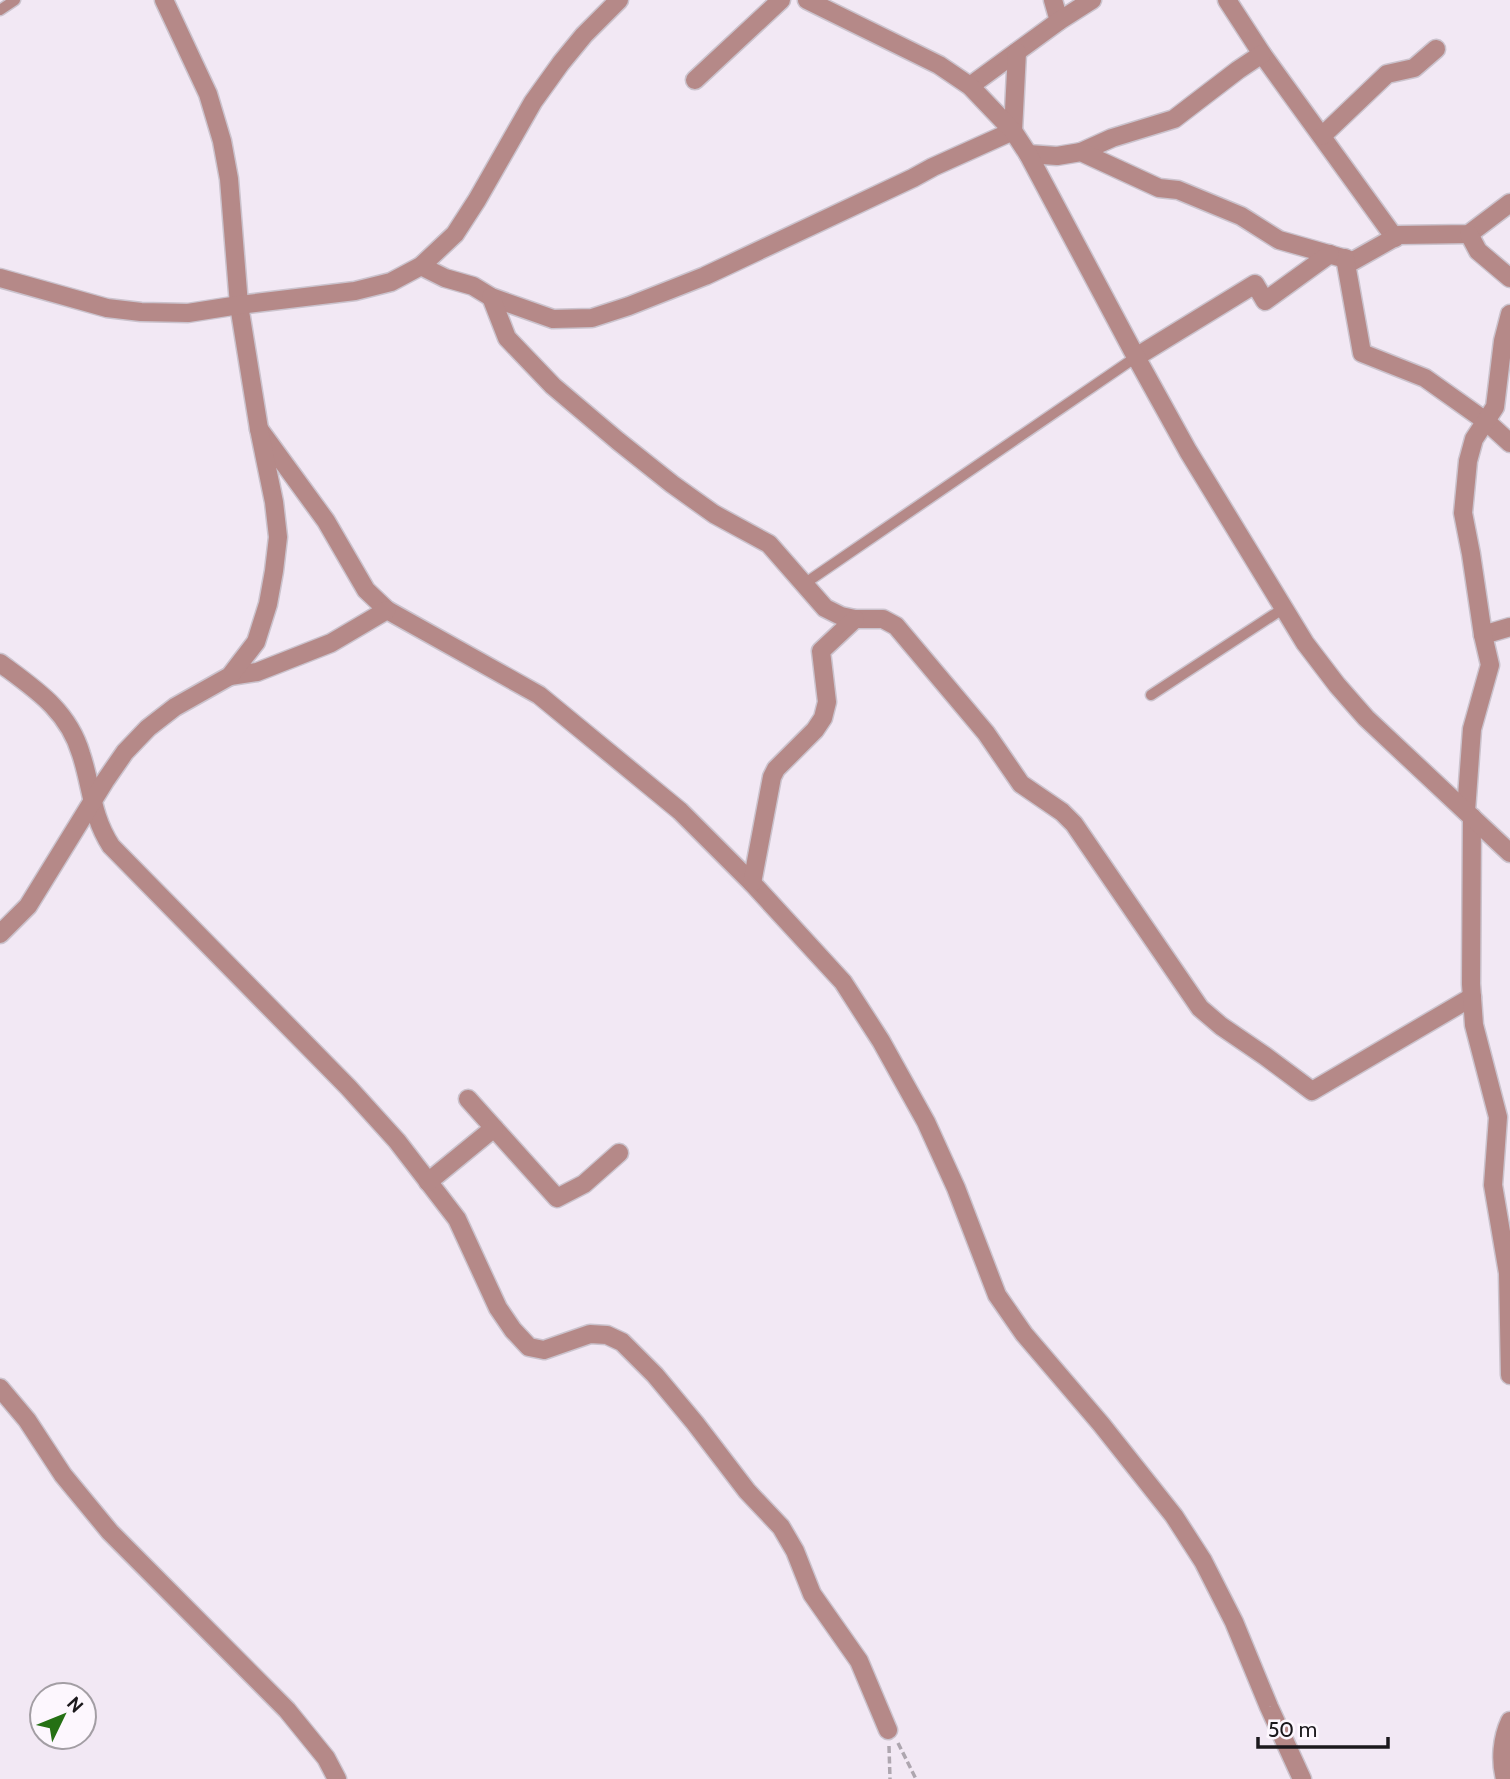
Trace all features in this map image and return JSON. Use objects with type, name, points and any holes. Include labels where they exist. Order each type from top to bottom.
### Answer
[{"type":"street","points":[[164,0],[208,94],[222,141],[229,179],[239,305],[278,537],[275,571],[256,642],[230,676]]},
{"type":"street","points":[[0,278],[107,308],[188,313],[355,291],[391,282],[421,266],[455,234],[533,102],[584,35],[619,0]]},
{"type":"street","points":[[695,80],[781,0]]},
{"type":"street","points":[[807,0],[939,65],[970,86],[1013,131],[1188,451],[1305,643],[1359,710],[1510,853]]},
{"type":"street","points":[[1053,0],[1059,21]]},
{"type":"street","points":[[970,86],[1092,0]]},
{"type":"street","points":[[1227,0],[1262,54],[1395,238]]},
{"type":"street","points":[[1322,136],[1387,74],[1414,68],[1436,48]]},
{"type":"street","points":[[1013,131],[1017,52]]},
{"type":"street","points":[[1028,155],[1057,156],[1081,152],[1112,138],[1174,119],[1262,54]]},
{"type":"street","points":[[421,266],[445,278],[473,286],[491,297],[553,319],[592,318],[705,276],[1013,131]]},
{"type":"street","points":[[1081,152],[1159,188],[1178,190],[1241,216],[1279,240],[1353,261],[1399,235],[1469,234],[1510,202]]},
{"type":"street","points":[[1469,234],[1478,251],[1510,278]]},
{"type":"street","points":[[1136,358],[1255,284],[1265,301],[1338,256]]},
{"type":"street","points":[[1338,256],[1362,353],[1425,378],[1487,422],[1510,443]]},
{"type":"street","points":[[491,297],[507,338],[553,386],[672,484],[714,514],[769,544],[825,608],[841,616],[883,619],[896,626],[986,733],[1021,784],[1062,812],[1074,824],[1200,1008],[1221,1027],[1312,1091],[1472,997]]},
{"type":"street","points":[[1510,314],[1503,341],[1495,407],[1474,439],[1468,461],[1463,513],[1490,665],[1472,729],[1469,814],[1474,1025],[1498,1117],[1510,1142]]},
{"type":"street","points":[[259,429],[326,521],[366,590],[387,610],[539,695],[680,811],[752,883],[843,982],[881,1041],[926,1122],[956,1188],[997,1295],[1024,1334],[1101,1424],[1174,1516],[1203,1562],[1234,1622],[1302,1779]]},
{"type":"street","points":[[0,934],[28,906],[125,752],[148,728],[175,707],[230,676],[257,672],[331,643],[387,610]]},
{"type":"street","points":[[752,883],[772,777],[776,769],[815,730],[823,718],[827,702],[821,652],[855,619]]},
{"type":"street","points":[[1483,635],[1510,627]]},
{"type":"street","points":[[0,663],[52,703],[69,725],[81,754],[101,830],[111,846],[348,1087],[397,1141],[457,1219],[498,1308],[513,1330],[530,1347],[544,1350],[590,1334],[607,1335],[622,1342],[655,1375],[695,1423],[747,1491],[781,1527],[795,1550],[812,1594],[859,1661],[888,1730]]},
{"type":"street","points":[[468,1099],[557,1198],[584,1184],[619,1153]]},
{"type":"street","points":[[1498,1117],[1493,1185],[1508,1273],[1510,1375]]},
{"type":"street","points":[[428,1182],[494,1128]]},
{"type":"street","points":[[0,1388],[27,1420],[63,1475],[110,1532],[287,1710],[326,1758],[337,1779]]},
{"type":"street","points":[[1505,1779],[1502,1770],[1503,1751],[1510,1721]]},
{"type":"lane","points":[[0,10],[15,0]]},
{"type":"lane","points":[[804,584],[1136,358]]},
{"type":"lane","points":[[1151,695],[1284,608]]},
{"type":"path","points":[[888,1730],[890,1779]]},
{"type":"path","points":[[888,1730],[900,1746],[916,1779]]}]
